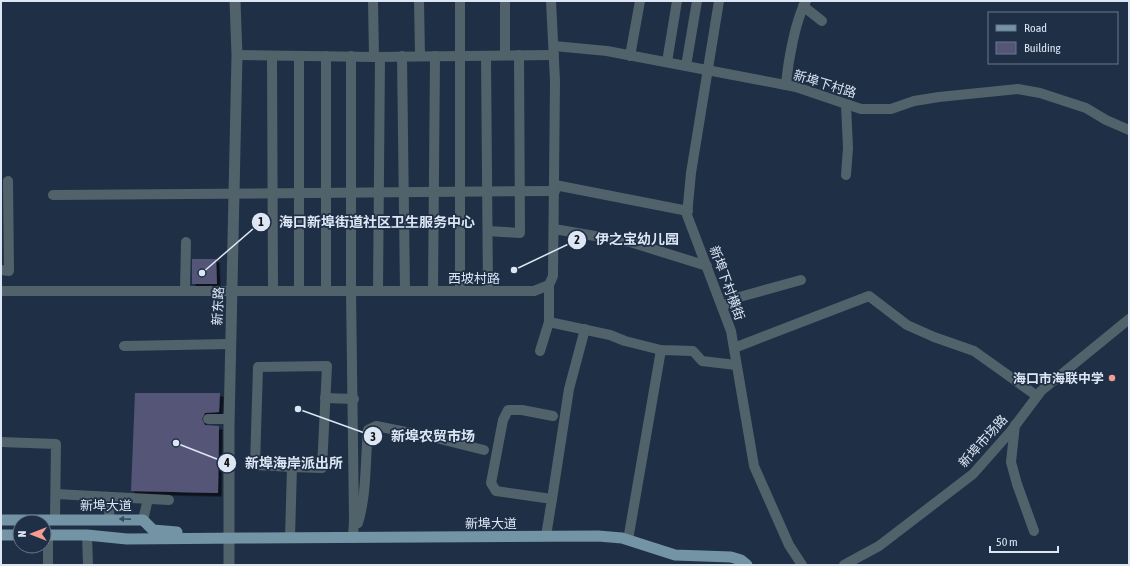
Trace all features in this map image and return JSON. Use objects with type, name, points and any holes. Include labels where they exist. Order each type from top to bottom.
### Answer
[{"type":"main road","name":"新埠大道","points":[[1,520],[143,520],[153,530],[165,532],[213,533],[229,538]]},
{"type":"main road","points":[[1,535],[12,535]]},
{"type":"main road","name":"新埠大道","points":[[52,535],[87,535],[128,539],[598,536],[628,540],[675,555],[731,557],[741,560],[747,565]]},
{"type":"street","name":"新东路","points":[[229,565],[230,344],[233,290],[237,55],[235,1]]},
{"type":"street","points":[[373,1],[377,57],[379,192],[378,291]]},
{"type":"street","points":[[419,1],[420,56]]},
{"type":"street","points":[[460,1],[460,291]]},
{"type":"street","points":[[505,1],[505,55]]},
{"type":"street","points":[[540,352],[549,322],[549,285],[552,276],[554,229],[554,50],[551,1]]},
{"type":"street","points":[[630,56],[640,1]]},
{"type":"street","points":[[666,62],[677,1]]},
{"type":"street","points":[[686,66],[697,1]]},
{"type":"street","name":"新埠下村横街","points":[[719,1],[691,173],[687,216],[731,331],[754,466],[789,545],[802,565]]},
{"type":"street","points":[[786,85],[787,71],[804,4],[822,21]]},
{"type":"street","name":"新埠下村路","points":[[237,55],[377,57],[486,56],[519,55],[578,47],[786,85],[826,96],[846,105],[861,109],[892,109],[914,101],[939,96],[1018,89],[1040,93],[1086,108],[1106,120],[1129,130]]},
{"type":"street","points":[[488,231],[520,232],[519,55]]},
{"type":"street","points":[[272,56],[273,290]]},
{"type":"street","points":[[299,56],[299,290]]},
{"type":"street","points":[[326,56],[326,291]]},
{"type":"street","points":[[351,56],[351,291],[354,399],[353,538]]},
{"type":"street","points":[[402,56],[405,291]]},
{"type":"street","points":[[433,291],[435,56]]},
{"type":"street","points":[[486,56],[488,291]]},
{"type":"street","points":[[846,105],[848,148],[846,175]]},
{"type":"street","points":[[1,270],[8,270],[8,181]]},
{"type":"street","points":[[53,195],[460,192],[519,191],[555,188],[688,211]]},
{"type":"street","points":[[554,229],[630,242],[707,266]]},
{"type":"street","points":[[185,290],[186,242]]},
{"type":"street","points":[[722,307],[736,298],[801,280]]},
{"type":"street","name":"西坡村路","points":[[1,292],[185,290],[534,291],[549,285]]},
{"type":"street","points":[[734,348],[869,296],[906,325],[974,351],[1037,396]]},
{"type":"street","name":"新埠市场路","points":[[844,565],[879,546],[973,474],[1015,426],[1041,391],[1129,319]]},
{"type":"street","points":[[549,322],[585,329],[661,350],[694,352],[702,361],[736,365]]},
{"type":"street","points":[[546,536],[569,389],[585,329]]},
{"type":"street","points":[[124,346],[230,344]]},
{"type":"street","points":[[628,540],[661,350]]},
{"type":"street","points":[[327,366],[322,468],[292,467],[256,465],[258,367],[327,366]]},
{"type":"street","points":[[325,398],[354,399]]},
{"type":"street","points":[[552,499],[496,491],[491,483],[503,420],[508,410],[522,410],[553,416]]},
{"type":"street","points":[[208,419],[229,419]]},
{"type":"street","points":[[353,538],[363,503],[366,481],[368,430],[376,426],[436,438],[484,450]]},
{"type":"street","points":[[1015,426],[1011,462],[1034,532]]},
{"type":"street","points":[[1,442],[56,444],[55,519]]},
{"type":"street","points":[[290,538],[292,467]]},
{"type":"street","points":[[56,494],[169,500]]},
{"type":"street","points":[[109,519],[110,497]]},
{"type":"street","points":[[143,520],[148,499]]},
{"type":"street","points":[[87,535],[88,565]]},
{"type":"street","points":[[47,554],[48,565]]},
{"type":"building","points":[[192,259],[216,259],[217,284],[192,284]]},
{"type":"building","points":[[135,393],[220,393],[219,412],[205,413],[202,419],[205,425],[219,426],[218,493],[131,491]]},
{"type":"place","name":"伊之宝幼儿园","points":[[514,270]]},
{"type":"place","name":"海口新埠街道社区卫生服务中心","points":[[202,273]]},
{"type":"place","name":"海口市海联中学","points":[[1112,378]]},
{"type":"place","name":"新埠农贸市场","points":[[298,409]]},
{"type":"place","name":"新埠海岸派出所","points":[[176,443]]}]
